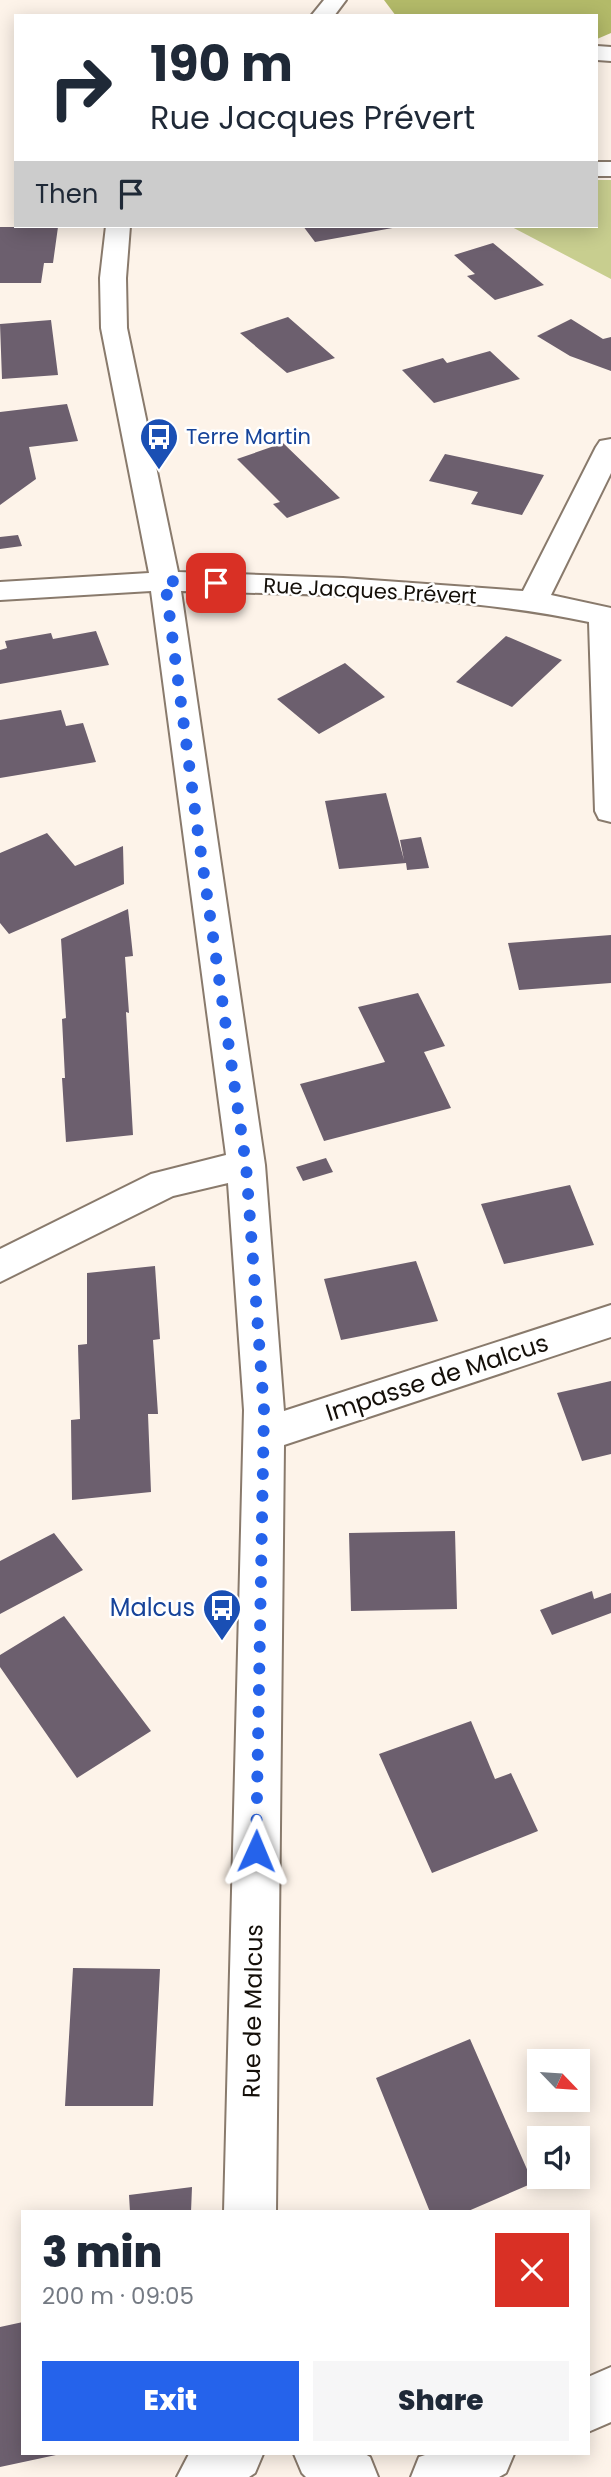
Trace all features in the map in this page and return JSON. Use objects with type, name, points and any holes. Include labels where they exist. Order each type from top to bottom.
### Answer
[{"type":"street","points":[[324,14],[335,0]]},
{"type":"street","name":"Rue de Malcus","points":[[118,228],[113,278],[114,328],[165,581],[246,1165],[263,1435],[250,2210]]},
{"type":"street","points":[[533,601],[610,447]]},
{"type":"street","name":"Rue Jacques Prévert","points":[[0,591],[165,581],[343,587],[533,601],[607,616],[611,811]]},
{"type":"street","points":[[0,1267],[164,1184],[246,1165]]},
{"type":"street","name":"Impasse de Malcus","points":[[263,1435],[611,1321]]},
{"type":"street","points":[[590,2404],[611,2394]]},
{"type":"street","points":[[205,2477],[216,2464],[234,2455]]},
{"type":"street","points":[[322,2455],[350,2477]]},
{"type":"street","points":[[439,2477],[485,2455]]},
{"type":"green space","points":[[384,0],[611,0],[611,33],[598,39],[598,14],[394,14]]},
{"type":"green space","points":[[598,180],[611,180],[611,279],[514,228],[598,228]]},
{"type":"building","points":[[0,227],[58,228],[53,263],[44,263],[41,283],[0,283]]},
{"type":"building","points":[[304,228],[392,228],[315,242]]},
{"type":"building","points":[[493,243],[544,285],[495,300],[467,276],[475,274],[454,255]]},
{"type":"building","points":[[288,317],[335,358],[287,373],[240,333]]},
{"type":"building","points":[[571,319],[603,339],[611,337],[611,371],[570,356],[537,336]]},
{"type":"building","points":[[51,320],[58,375],[2,379],[0,324]]},
{"type":"building","points":[[490,351],[520,379],[434,403],[402,370],[443,358],[447,363]]},
{"type":"building","points":[[67,404],[78,441],[29,447],[36,479],[0,505],[0,412]]},
{"type":"building","points":[[283,443],[340,498],[287,518],[273,504],[280,502],[237,459]]},
{"type":"building","points":[[445,454],[544,475],[522,515],[471,504],[478,492],[429,481]]},
{"type":"building","points":[[18,535],[22,546],[0,549],[0,537]]},
{"type":"building","points":[[96,631],[109,665],[0,684],[0,650],[7,648],[5,641],[51,633],[53,639]]},
{"type":"building","points":[[506,636],[562,660],[512,707],[456,682]]},
{"type":"building","points":[[345,663],[385,697],[319,734],[277,699]]},
{"type":"building","points":[[61,710],[66,726],[83,723],[96,762],[0,778],[0,720]]},
{"type":"building","points":[[386,793],[404,860],[400,840],[421,837],[429,868],[407,870],[406,863],[339,869],[325,801]]},
{"type":"building","points":[[47,833],[75,866],[123,846],[124,884],[9,934],[0,923],[0,853]]},
{"type":"building","points":[[128,909],[133,956],[125,957],[129,1013],[126,1012],[133,1135],[66,1142],[62,1019],[66,1018],[61,939]]},
{"type":"building","points":[[611,935],[611,983],[519,990],[508,943]]},
{"type":"building","points":[[418,993],[445,1046],[424,1052],[451,1108],[324,1141],[300,1084],[385,1062],[358,1007]]},
{"type":"building","points":[[326,1158],[333,1172],[303,1181],[296,1167]]},
{"type":"building","points":[[570,1185],[594,1245],[504,1264],[481,1204]]},
{"type":"building","points":[[416,1261],[438,1321],[341,1340],[324,1279]]},
{"type":"building","points":[[155,1266],[160,1339],[153,1340],[158,1414],[148,1414],[151,1492],[72,1500],[71,1420],[80,1419],[78,1345],[87,1344],[87,1273]]},
{"type":"building","points":[[611,1381],[611,1454],[582,1461],[557,1393]]},
{"type":"building","points":[[455,1531],[457,1609],[351,1611],[349,1533]]},
{"type":"building","points":[[54,1533],[83,1570],[0,1614],[0,1561]]},
{"type":"building","points":[[592,1591],[594,1599],[611,1593],[611,1613],[552,1635],[540,1610]]},
{"type":"building","points":[[64,1616],[151,1731],[77,1778],[0,1667],[0,1655]]},
{"type":"building","points":[[471,1721],[495,1779],[511,1773],[538,1831],[432,1873],[379,1754]]},
{"type":"building","points":[[73,1968],[160,1969],[153,2106],[65,2106]]},
{"type":"building","points":[[470,2039],[527,2169],[527,2186],[471,2210],[429,2210],[376,2078]]},
{"type":"building","points":[[192,2187],[191,2210],[130,2210],[129,2195]]},
{"type":"building","points":[[21,2322],[21,2455],[56,2455],[0,2467],[0,2327]]},
{"type":"place","name":"Terre Martin","points":[[159,471]]},
{"type":"place","name":"Malcus","points":[[222,1642]]},
{"type":"route","points":[[216,583],[165,581],[246,1165],[264,1410],[256,1851]]}]
